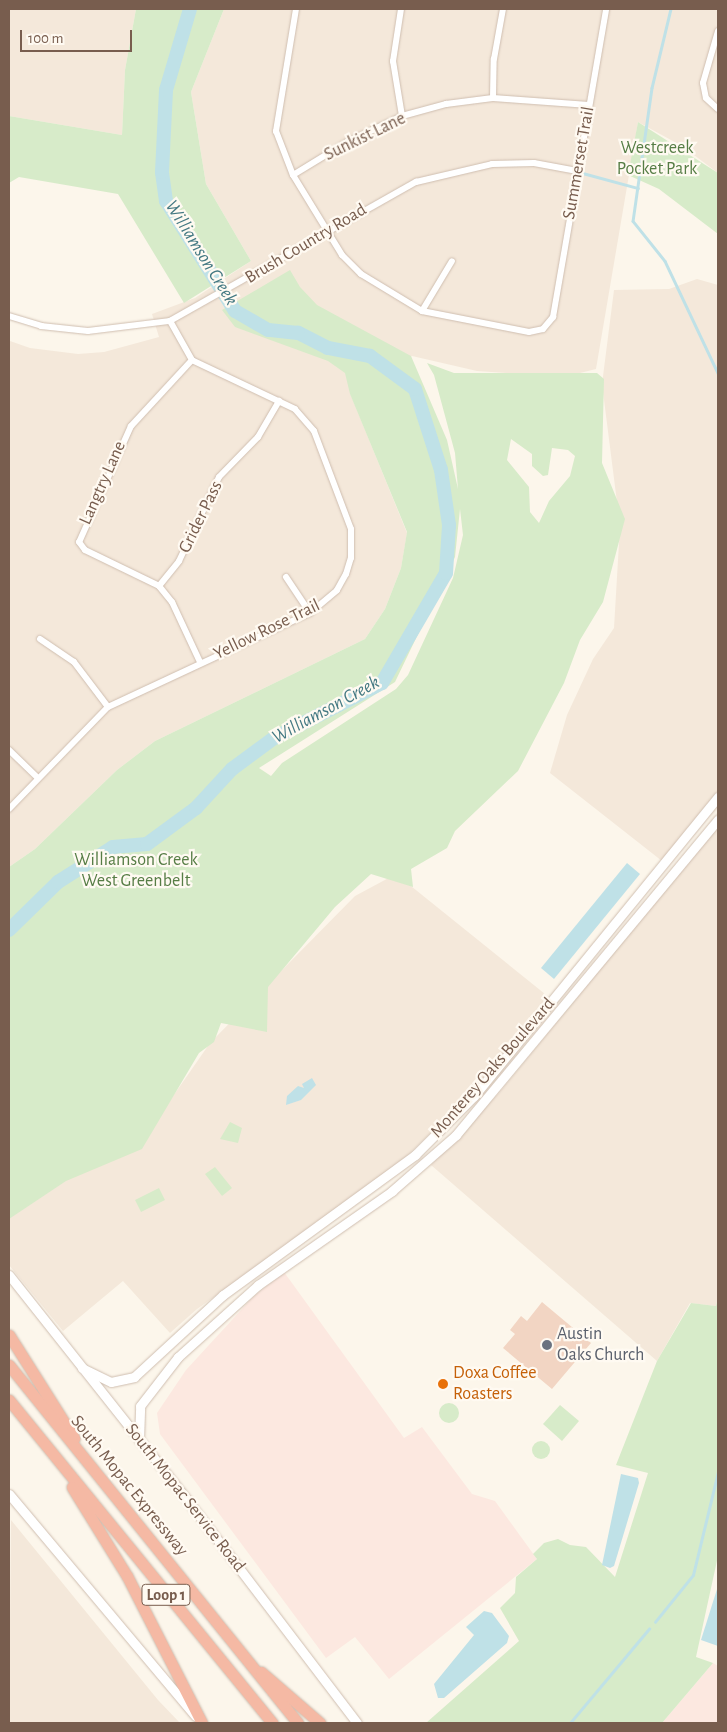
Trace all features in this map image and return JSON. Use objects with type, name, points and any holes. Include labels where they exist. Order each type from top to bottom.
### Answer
[{"type":"highway","points":[[9,1335],[64,1420],[87,1462]]},
{"type":"highway","name":"South Mopac Expressway","points":[[9,1365],[298,1723]]},
{"type":"highway","name":"Loop 1","points":[[9,1400],[272,1723]]},
{"type":"highway","points":[[61,1466],[127,1576],[202,1723]]},
{"type":"highway","points":[[250,1663],[320,1723]]},
{"type":"street","points":[[296,9],[276,118],[279,146],[326,231],[361,274],[422,311],[452,261]]},
{"type":"street","points":[[401,9],[393,62],[402,116]]},
{"type":"street","points":[[493,98],[494,59],[503,9]]},
{"type":"street","name":"Summerset Trail","points":[[422,311],[529,332],[543,329],[553,317],[606,9]]},
{"type":"street","points":[[718,31],[702,83],[706,98],[718,109]]},
{"type":"street","name":"Sunkist Lane","points":[[294,175],[347,142],[402,116],[446,104],[493,98],[589,105]]},
{"type":"street","name":"Brush Country Road","points":[[9,316],[41,326],[88,331],[170,321],[198,308],[390,194],[447,172],[516,163],[577,171]]},
{"type":"street","points":[[170,321],[192,360]]},
{"type":"street","name":"Yellow Rose Trail","points":[[9,809],[108,708],[200,662],[310,613],[337,590],[346,574],[351,529],[314,431],[295,409],[192,360]]},
{"type":"street","name":"Langtry Lane","points":[[192,360],[131,426],[79,537],[85,550],[159,586],[172,602],[200,662]]},
{"type":"street","name":"Grider Pass","points":[[159,586],[179,562],[220,476],[258,437],[280,401]]},
{"type":"street","points":[[286,576],[310,613]]},
{"type":"street","points":[[40,639],[74,662],[108,708]]},
{"type":"street","points":[[9,750],[38,778]]},
{"type":"street","name":"Monterey Oaks Boulevard","points":[[82,1368],[111,1382],[134,1377],[231,1289],[415,1155],[474,1096],[718,797]]},
{"type":"street","name":"Monterey Oaks Boulevard","points":[[139,1440],[140,1406],[178,1357],[258,1285],[392,1191],[456,1134],[718,819]]},
{"type":"street","name":"South Mopac Service Road","points":[[9,1275],[357,1723]]},
{"type":"street","points":[[9,1494],[202,1723]]},
{"type":"shaded area","points":[[9,9],[136,9],[125,70],[122,135],[9,116]]},
{"type":"shaded area","points":[[224,9],[718,9],[718,173],[682,146],[638,122],[596,369],[564,377],[477,371],[412,356],[350,393],[407,533],[401,568],[385,609],[365,639],[155,741],[117,770],[35,849],[9,867],[9,344],[10,341],[30,348],[78,354],[104,352],[159,337],[152,314],[195,298],[251,261],[206,184],[191,92]]},
{"type":"shaded area","points":[[697,279],[718,285],[718,792],[662,861],[550,773],[567,715],[593,659],[614,628],[620,526],[602,384],[614,290],[669,289]]},
{"type":"shaded area","points":[[718,825],[718,1298],[716,1306],[690,1303],[657,1361],[431,1165],[499,1093]]},
{"type":"shaded area","points":[[396,874],[550,998],[477,1087],[396,1167],[197,1309],[170,1333],[123,1281],[63,1331],[9,1265],[9,1205],[155,1122],[210,1043],[355,896]]},
{"type":"shaded area","points":[[284,1272],[404,1438],[422,1427],[472,1494],[495,1501],[537,1559],[389,1679],[355,1637],[326,1658],[160,1434],[157,1413],[186,1370],[254,1296]]},
{"type":"shaded area","points":[[11,1520],[158,1700],[180,1723],[9,1723]]},
{"type":"shaded area","points":[[713,1663],[718,1666],[718,1723],[662,1723]]},
{"type":"green space","points":[[136,9],[224,9],[191,92],[206,184],[251,261],[184,303],[118,194],[19,177],[9,183],[9,116],[122,135],[125,70]]},
{"type":"green space","name":"Westcreek Pocket Park","points":[[638,122],[718,173],[718,234],[659,189],[628,175]]},
{"type":"green space","name":"Williamson Creek West Greenbelt","points":[[290,270],[300,287],[317,305],[411,356],[447,440],[458,489],[455,453],[434,375],[427,363],[454,373],[597,373],[604,379],[602,463],[625,519],[603,602],[580,640],[564,683],[518,771],[455,831],[447,848],[411,869],[413,887],[371,874],[335,907],[268,987],[267,1032],[221,1023],[214,1042],[199,1053],[142,1149],[66,1181],[9,1219],[9,867],[35,849],[117,770],[155,741],[365,639],[385,609],[401,568],[407,532],[350,394],[345,373],[328,361],[235,327],[222,310]],"holes":[[[511,439],[532,454],[532,466],[543,476],[548,475],[552,448],[568,450],[575,456],[570,476],[549,501],[539,523],[530,512],[529,487],[507,460]],[[460,509],[463,535],[453,578],[408,675],[396,689],[282,763],[271,776],[259,768],[395,682],[455,557]]]},
{"type":"green space","points":[[230,1122],[242,1128],[238,1143],[220,1139]]},
{"type":"green space","points":[[215,1167],[232,1188],[222,1196],[205,1174]]},
{"type":"green space","points":[[159,1188],[165,1200],[141,1212],[135,1200]]},
{"type":"green space","points":[[718,1298],[718,1556],[696,1657],[713,1663],[662,1723],[426,1723],[519,1641],[500,1608],[515,1593],[516,1577],[537,1559],[533,1554],[544,1543],[558,1539],[570,1545],[586,1547],[615,1577],[648,1473],[616,1465],[657,1361],[691,1303],[716,1306]]},
{"type":"green space","points":[[449,1403],[456,1406],[459,1413],[456,1420],[449,1423],[442,1420],[439,1413],[442,1406]]},
{"type":"green space","points":[[560,1405],[579,1421],[562,1441],[543,1424]]},
{"type":"green space","points":[[537,1441],[545,1441],[550,1446],[548,1457],[537,1459],[532,1454],[532,1446]]},
{"type":"water","points":[[627,863],[640,874],[554,979],[541,968]]},
{"type":"water","points":[[312,1078],[316,1085],[301,1100],[286,1105],[287,1096],[298,1086],[304,1088],[302,1084]]},
{"type":"water","points":[[621,1474],[638,1478],[639,1483],[614,1566],[610,1568],[602,1565]]},
{"type":"water","points":[[718,1586],[718,1646],[701,1640]]},
{"type":"water","points":[[484,1611],[492,1613],[509,1636],[507,1643],[444,1698],[438,1698],[434,1684],[474,1635],[466,1627]]},
{"type":"building","name":"Austin Oaks Church","points":[[542,1302],[591,1343],[552,1389],[503,1348],[515,1334],[510,1330],[521,1316],[527,1321]]},
{"type":"waterway","name":"Williamson Creek","points":[[9,930],[58,882],[113,847],[147,844],[196,808],[232,769],[274,738],[382,683],[446,573],[449,525],[441,470],[415,389],[370,356],[328,348],[298,333],[268,330],[235,311],[166,201],[162,172],[166,90],[190,9]]},
{"type":"waterway","points":[[671,9],[652,88],[633,221],[665,261],[718,373]]},
{"type":"waterway","points":[[579,172],[638,188]]},
{"type":"waterway","points":[[655,1622],[693,1575],[718,1472]]},
{"type":"waterway","points":[[570,1723],[649,1629]]},
{"type":"place","name":"Austin Oaks Church","points":[[547,1345]]},
{"type":"place","name":"Doxa Coffee Roasters","points":[[443,1384]]}]
